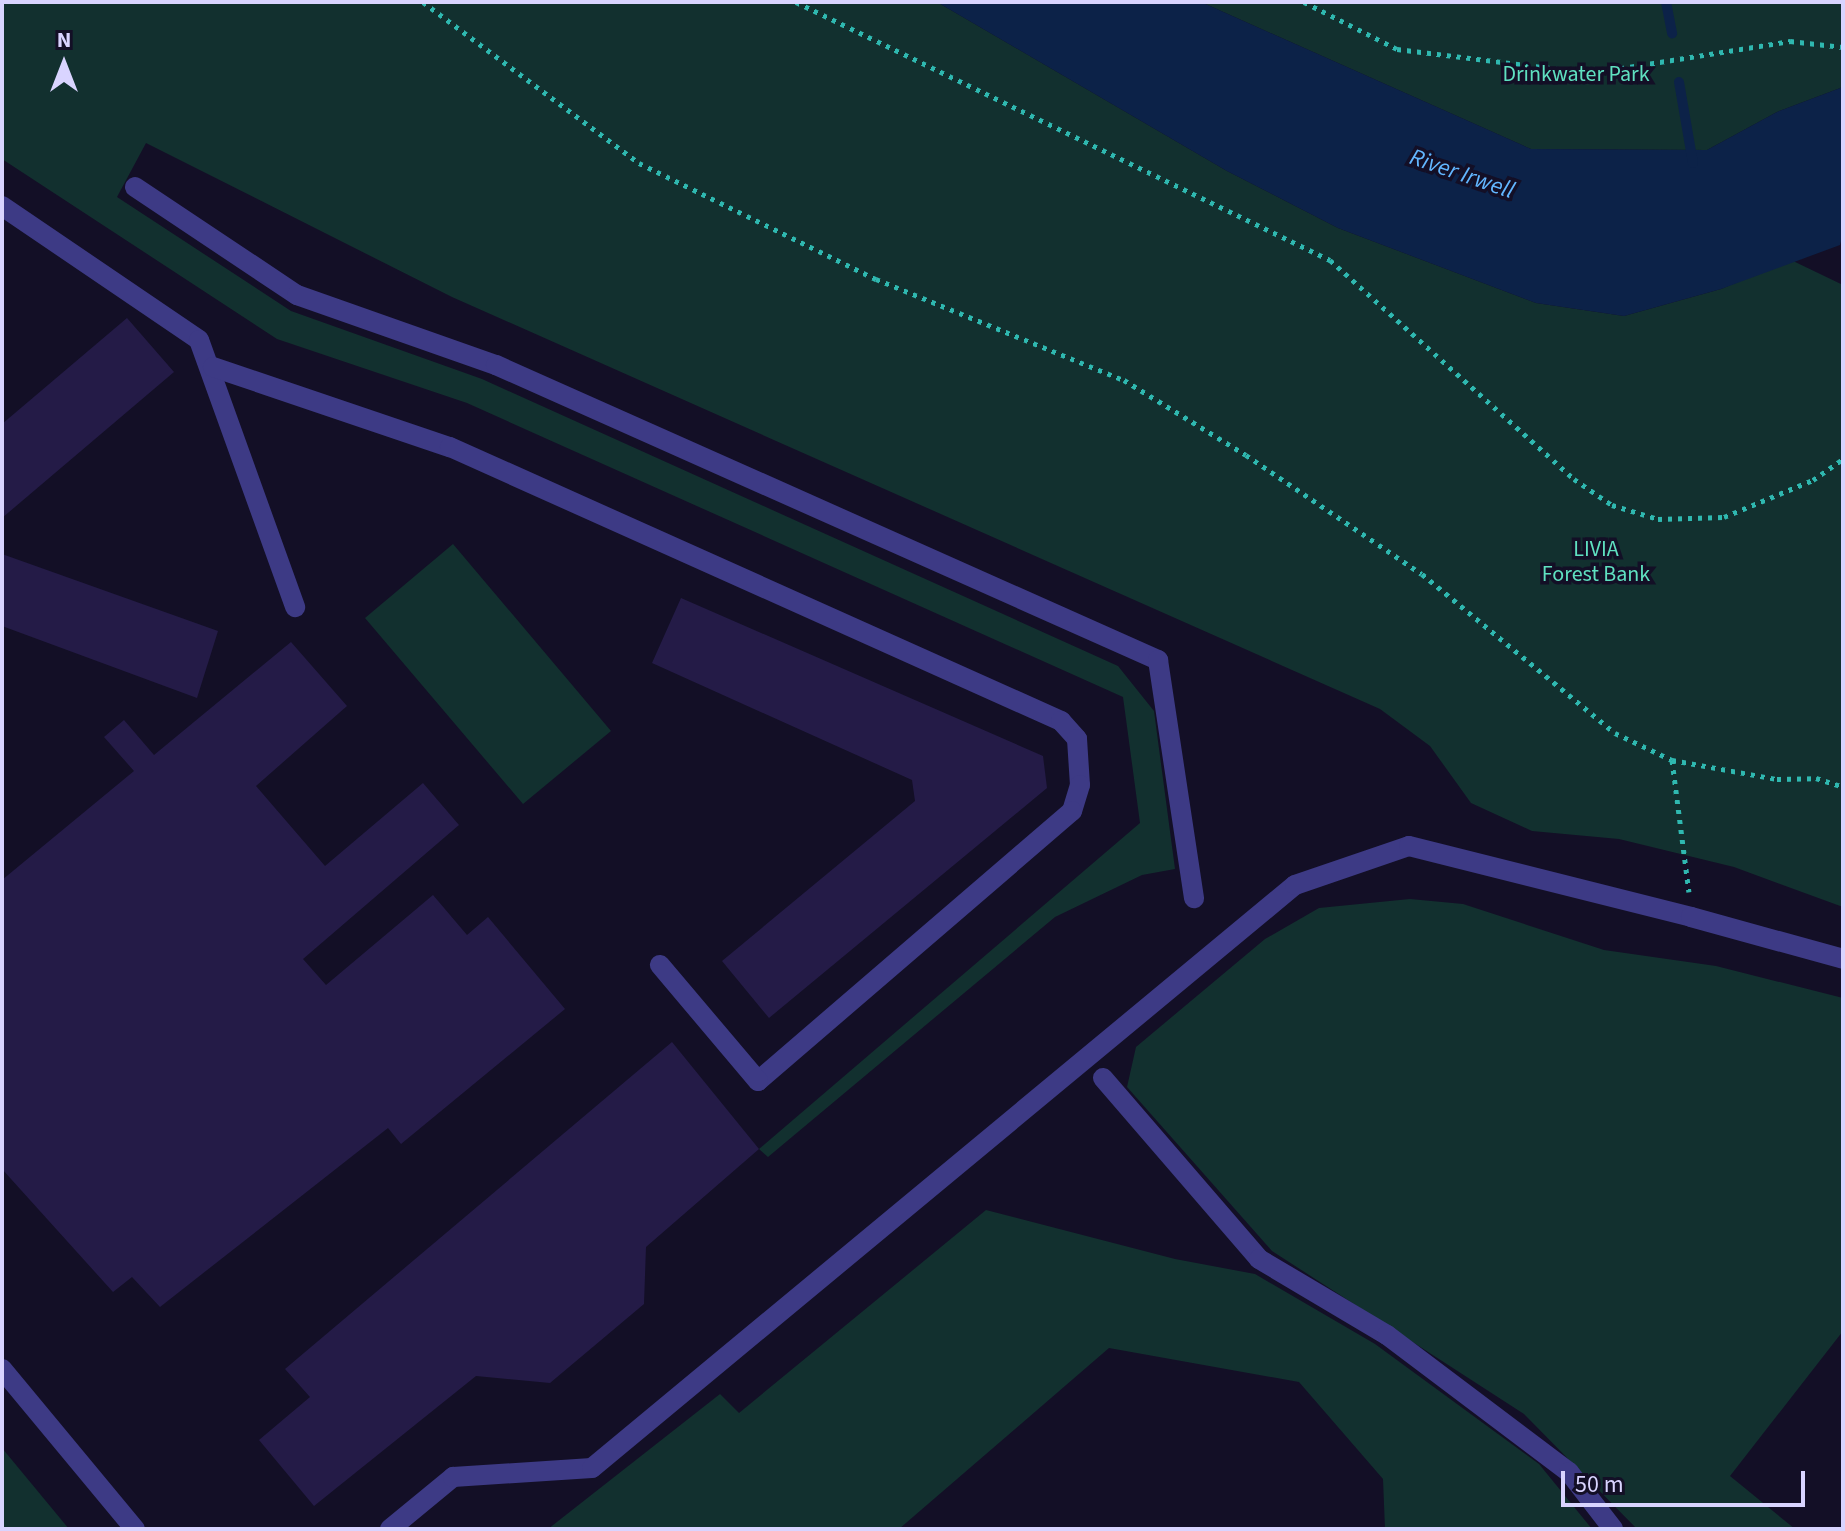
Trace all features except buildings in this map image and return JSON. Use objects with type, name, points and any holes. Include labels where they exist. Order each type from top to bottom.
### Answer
[{"type":"street","points":[[135,187],[297,295],[496,365],[1158,660],[1194,898]]},
{"type":"street","points":[[2,206],[199,340],[213,367],[295,607]]},
{"type":"street","points":[[213,367],[450,447],[1061,721],[1077,739],[1080,785],[1072,811],[758,1081],[660,965]]},
{"type":"street","points":[[390,1529],[453,1477],[592,1468],[1295,885],[1409,846],[1843,959]]},
{"type":"street","points":[[1103,1078],[1259,1259],[1387,1335],[1569,1472],[1613,1529]]},
{"type":"street","points":[[2,1369],[135,1529]]},
{"type":"path","points":[[423,2],[639,163],[876,279],[1124,380],[1246,455],[1422,574],[1615,733],[1672,760],[1777,779],[1816,778],[1843,787]]},
{"type":"path","points":[[796,2],[1330,260],[1574,479],[1612,505],[1669,520],[1724,517],[1813,480],[1843,459]]},
{"type":"path","points":[[1304,2],[1397,49],[1591,73],[1790,41],[1843,47]]},
{"type":"path","points":[[1672,760],[1691,917]]},
{"type":"green space","name":"LIVIA Forest Bank","points":[[2,2],[937,2],[1227,171],[1338,228],[1536,303],[1624,316],[1721,289],[1791,260],[1843,285],[1843,907],[1734,867],[1619,839],[1532,831],[1471,803],[1430,746],[1380,709],[452,297],[146,143],[117,197],[291,311],[482,379],[1118,666],[1154,711],[1175,869],[1142,875],[1055,917],[768,1157],[759,1149],[1140,823],[1123,697],[467,403],[277,339],[2,159]]},
{"type":"green space","name":"Drinkwater Park","points":[[1201,2],[1843,2],[1843,87],[1777,112],[1707,150],[1531,149]]},
{"type":"green space","points":[[453,544],[611,731],[523,804],[365,618]]},
{"type":"green space","points":[[1410,899],[1463,904],[1604,950],[1716,966],[1843,998],[1843,1331],[1730,1476],[1795,1529],[1637,1529],[1524,1414],[1272,1251],[1127,1087],[1136,1047],[1265,939],[1319,908]]},
{"type":"green space","points":[[986,1210],[1175,1259],[1255,1274],[1375,1344],[1539,1464],[1592,1529],[1385,1529],[1383,1479],[1299,1382],[1109,1348],[899,1529],[548,1529],[720,1394],[739,1413]]},
{"type":"green space","points":[[2,1448],[69,1529],[2,1529]]},
{"type":"water","name":"River Irwell","points":[[937,2],[1201,2],[1531,149],[1707,150],[1777,112],[1843,87],[1843,234],[1840,245],[1721,289],[1624,316],[1536,303],[1338,228],[1227,171]]},
{"type":"waterway","points":[[1666,2],[1672,33]]},
{"type":"waterway","points":[[1679,82],[1693,163]]}]
